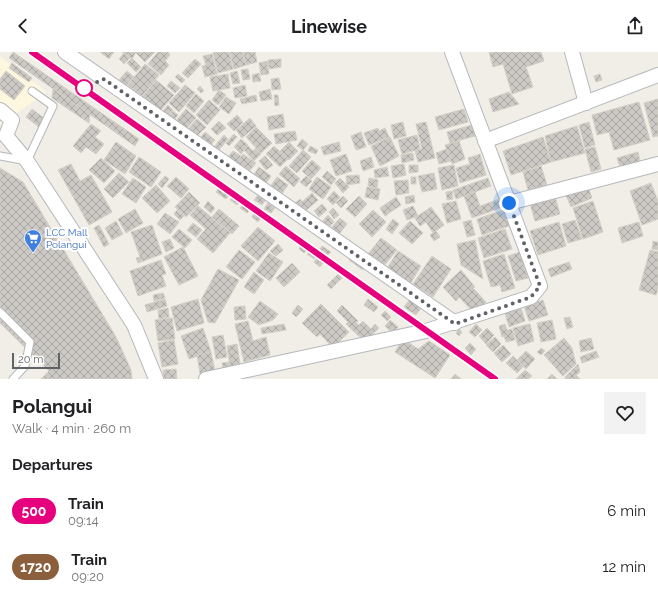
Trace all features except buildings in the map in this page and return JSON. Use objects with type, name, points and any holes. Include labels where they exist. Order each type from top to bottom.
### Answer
[{"type":"street","points":[[65,52],[455,324]]},
{"type":"street","points":[[206,379],[426,332],[455,324],[531,297],[540,286],[452,52]]},
{"type":"street","points":[[572,52],[586,103]]},
{"type":"street","points":[[486,141],[658,75]]},
{"type":"street","points":[[0,110],[12,120],[6,136],[27,161],[134,324],[156,379]]},
{"type":"street","points":[[509,203],[658,164]]},
{"type":"lane","points":[[0,156],[27,161],[53,106],[32,92]]},
{"type":"lane","points":[[0,312],[30,342],[25,366],[13,379]]},
{"type":"shaded area","points":[[0,56],[47,92],[0,125]]},
{"type":"railway","points":[[32,52],[496,379]]},
{"type":"train","name":"500","points":[[32,52],[426,332],[495,379]]},
{"type":"place","name":"LCC Mall Polangui","points":[[33,253]]},
{"type":"route","points":[[84,88],[104,79],[455,324],[531,297],[540,286],[509,203]]}]
